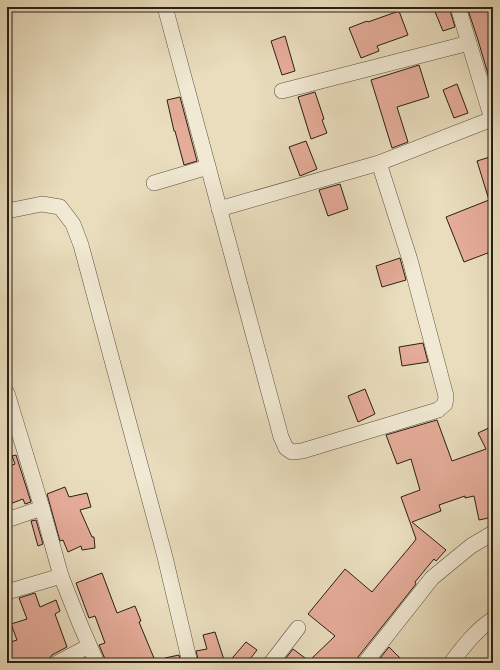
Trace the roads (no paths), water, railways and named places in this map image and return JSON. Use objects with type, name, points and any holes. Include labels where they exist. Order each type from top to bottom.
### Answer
[{"type":"street","points":[[165,7],[281,437],[286,448],[292,452],[302,451],[438,410],[445,404],[446,396],[410,260],[379,163]]},
{"type":"street","points":[[220,209],[379,163],[492,119],[491,111],[458,7]]},
{"type":"street","points":[[282,91],[469,43]]},
{"type":"street","points":[[154,183],[208,167]]},
{"type":"street","points":[[7,211],[42,204],[60,207],[73,224],[81,245],[165,557],[190,663]]},
{"type":"street","points":[[7,393],[61,576],[97,663]]},
{"type":"street","points":[[7,520],[42,508]]},
{"type":"street","points":[[365,663],[432,578],[471,546],[493,533]]},
{"type":"street","points":[[7,592],[61,576]]},
{"type":"street","points":[[451,663],[464,646],[484,625],[493,619]]},
{"type":"street","points":[[271,663],[298,628]]},
{"type":"street","points":[[57,663],[89,646]]}]
